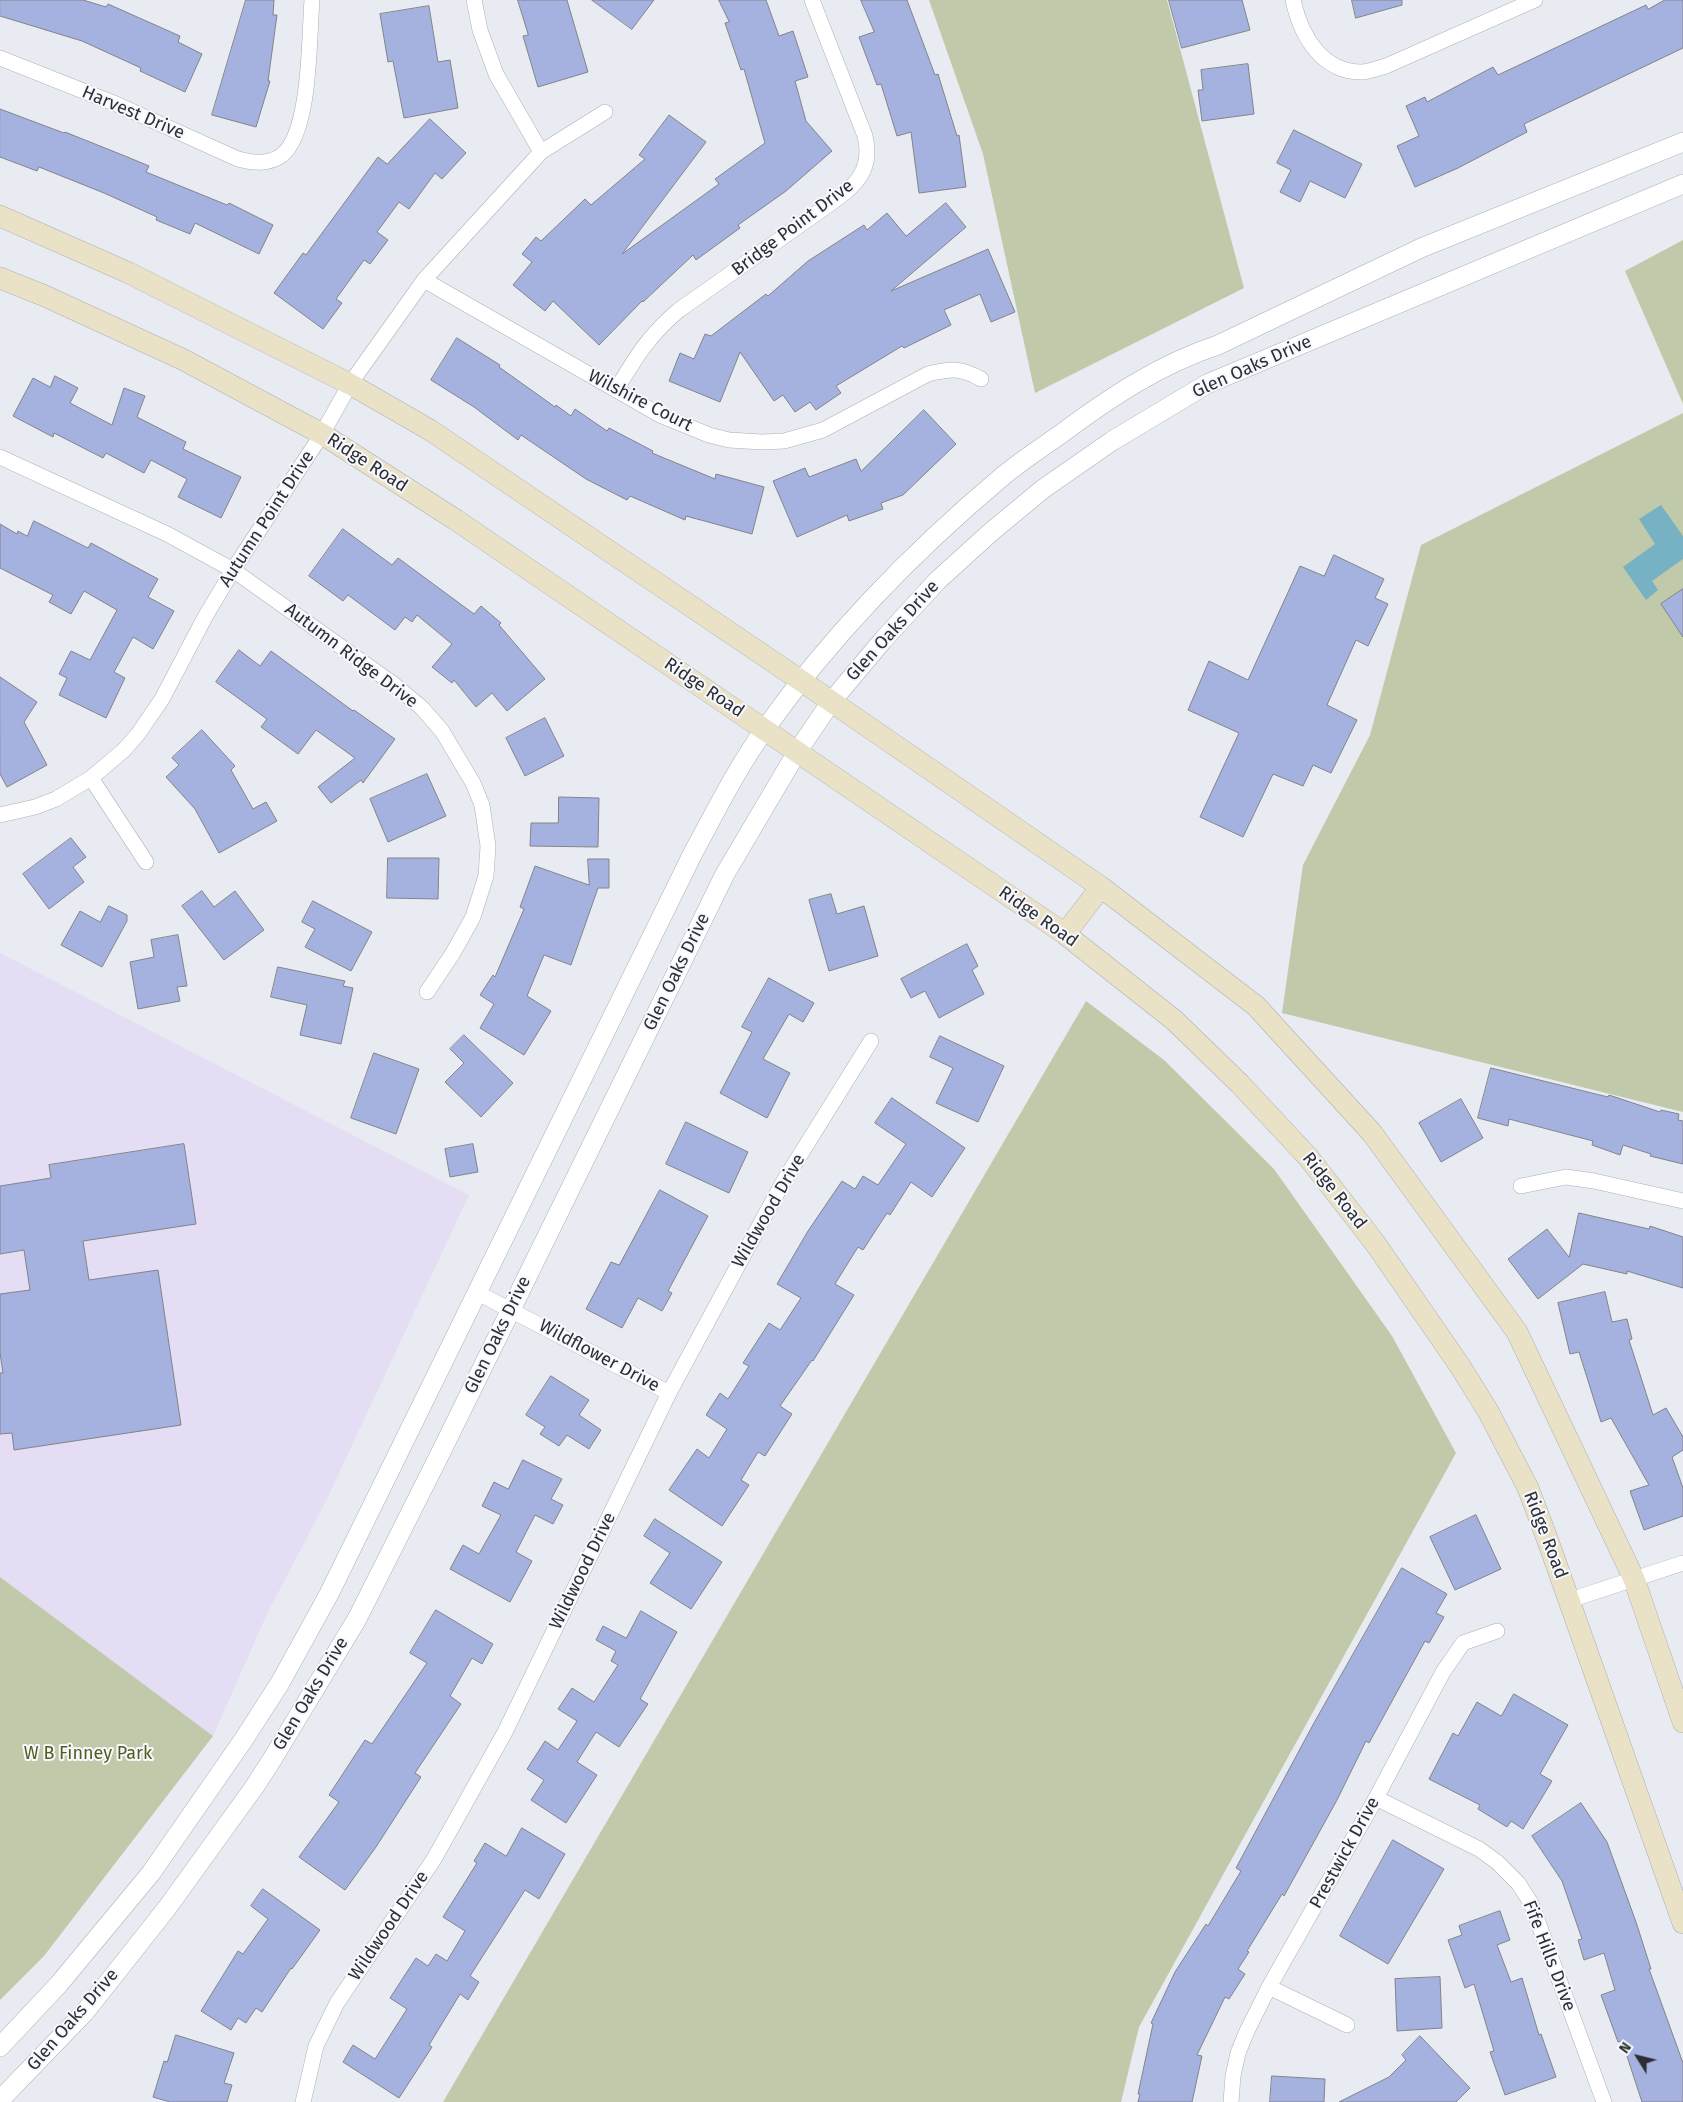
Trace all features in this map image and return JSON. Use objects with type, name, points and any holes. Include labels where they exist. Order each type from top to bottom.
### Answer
[{"type":"main road","points":[[0,216],[129,273],[350,384],[430,430],[803,682],[1101,887],[1256,1006],[1372,1133],[1517,1332],[1634,1579],[1683,1722]]},
{"type":"main road","name":"Ridge Road","points":[[0,278],[45,296],[184,360],[322,434],[456,520],[1065,934],[1174,1020],[1308,1157],[1340,1197],[1460,1366],[1488,1411],[1528,1488],[1570,1600],[1683,1923]]},
{"type":"main road","points":[[1065,934],[1101,887]]},
{"type":"street","name":"Harvest Drive","points":[[0,58],[116,104],[238,159],[254,163],[266,162],[280,156],[288,149],[300,123],[304,98],[312,0]]},
{"type":"street","points":[[474,0],[480,30],[496,74],[542,152]]},
{"type":"street","name":"Bridge Point Drive","points":[[616,390],[647,341],[679,310],[824,208],[861,177],[867,162],[868,149],[865,136],[812,0]]},
{"type":"street","points":[[1293,0],[1305,34],[1313,49],[1334,66],[1349,71],[1366,72],[1386,66],[1534,0]]},
{"type":"street","name":"Autumn Point Drive","points":[[0,816],[35,807],[56,799],[92,778],[124,750],[138,734],[162,699],[205,616],[322,434],[350,384],[424,280],[542,152],[605,112]]},
{"type":"street","name":"Glen Oaks Drive","points":[[0,2047],[58,1984],[151,1873],[225,1768],[280,1683],[328,1594],[613,1018],[661,915],[735,777],[765,729],[831,645],[883,588],[939,533],[1004,475],[1130,386],[1186,356],[1218,345],[1421,248],[1683,142]]},
{"type":"street","name":"Glen Oaks Drive","points":[[0,2100],[84,2013],[167,1908],[256,1786],[357,1619],[725,874],[797,752],[831,702],[882,640],[937,581],[991,532],[1043,489],[1112,441],[1208,384],[1683,184]]},
{"type":"street","name":"Wilshire Court","points":[[424,280],[660,415],[709,435],[729,440],[784,441],[823,430],[928,374],[960,369],[981,380]]},
{"type":"street","points":[[1218,345],[1232,374]]},
{"type":"street","name":"Autumn Ridge Drive","points":[[0,457],[167,534],[233,570],[392,682],[422,708],[447,738],[473,783],[482,805],[488,846],[486,876],[473,917],[454,953],[427,992]]},
{"type":"street","points":[[92,778],[146,862]]},
{"type":"street","name":"Wildwood Drive","points":[[303,2102],[316,2046],[337,2003],[434,1859],[505,1732],[668,1393],[782,1184],[871,1041]]},
{"type":"street","points":[[1521,1186],[1566,1178],[1594,1181],[1683,1201]]},
{"type":"street","name":"Wildflower Drive","points":[[476,1292],[668,1393]]},
{"type":"street","points":[[1570,1600],[1683,1563]]},
{"type":"street","name":"Prestwick Drive","points":[[1231,2102],[1233,2076],[1238,2054],[1247,2031],[1269,1987],[1376,1798],[1443,1672],[1463,1643],[1497,1631]]},
{"type":"street","name":"Fife Hills Drive","points":[[1376,1798],[1479,1848],[1497,1862],[1518,1883],[1531,1903],[1604,2102]]},
{"type":"street","points":[[1269,1987],[1347,2025]]},
{"type":"shaded area","points":[[0,953],[469,1195],[325,1503],[267,1614],[213,1736],[0,1577]]},
{"type":"green space","points":[[929,0],[1167,0],[1244,288],[1035,393],[983,154]]},
{"type":"green space","points":[[1683,240],[1683,404],[1625,271]]},
{"type":"green space","points":[[1683,413],[1683,1112],[1282,1013],[1303,865],[1370,735],[1421,545]]},
{"type":"green space","points":[[1086,1001],[1164,1060],[1274,1169],[1392,1336],[1456,1453],[1139,2027],[1121,2102],[443,2102]]},
{"type":"green space","name":"W B Finney Park","points":[[0,1577],[213,1736],[44,1956],[0,2000]]},
{"type":"water","points":[[1661,505],[1683,536],[1683,559],[1652,581],[1658,590],[1646,600],[1623,567],[1655,544],[1639,519]]},
{"type":"building","points":[[0,0],[83,0],[106,7],[108,4],[180,36],[178,42],[202,54],[185,92],[140,71],[141,68],[82,41],[0,16]]},
{"type":"building","points":[[246,0],[274,0],[273,15],[277,15],[268,81],[270,81],[256,127],[212,115]]},
{"type":"building","points":[[518,0],[567,0],[588,72],[538,87],[523,36],[528,35]]},
{"type":"building","points":[[592,0],[654,0],[632,29]]},
{"type":"building","points":[[719,0],[766,0],[779,36],[793,31],[808,77],[795,81],[806,121],[832,151],[786,191],[738,225],[740,228],[696,260],[693,255],[642,301],[599,345],[553,301],[545,311],[513,285],[532,262],[522,254],[536,237],[541,241],[585,199],[591,205],[645,159],[639,155],[669,115],[706,142],[622,254],[719,184],[715,179],[765,143],[744,69],[741,70],[725,23],[729,22]]},
{"type":"building","points":[[861,0],[907,0],[935,75],[938,74],[957,136],[959,135],[966,187],[919,193],[911,132],[897,136],[881,84],[877,85],[859,37],[874,32]]},
{"type":"building","points":[[1169,0],[1242,0],[1250,30],[1182,48]]},
{"type":"building","points":[[1352,0],[1402,0],[1402,5],[1356,18]]},
{"type":"building","points":[[1665,0],[1683,0],[1683,48],[1524,124],[1527,132],[1458,168],[1415,187],[1397,146],[1419,136],[1406,106],[1425,97],[1427,102],[1493,67],[1498,75],[1646,5],[1648,9]]},
{"type":"building","points":[[429,6],[438,62],[450,60],[458,108],[404,118],[393,61],[388,62],[380,14]]},
{"type":"building","points":[[1248,64],[1254,114],[1202,121],[1198,90],[1203,90],[1201,70]]},
{"type":"building","points":[[0,109],[65,132],[149,166],[146,172],[227,205],[229,203],[273,225],[259,254],[195,223],[190,234],[156,220],[157,217],[104,193],[39,167],[37,171],[0,157]]},
{"type":"building","points":[[430,119],[466,153],[442,179],[435,173],[409,209],[399,202],[377,232],[388,240],[370,264],[364,260],[336,299],[342,303],[323,329],[274,293],[303,253],[306,255],[378,157],[387,164]]},
{"type":"building","points":[[1294,130],[1362,164],[1345,198],[1310,181],[1300,202],[1280,192],[1291,170],[1277,163]]},
{"type":"building","points":[[946,203],[966,227],[891,291],[988,249],[1015,312],[991,322],[980,294],[944,310],[951,325],[904,348],[902,346],[836,386],[841,393],[816,410],[810,402],[795,412],[783,395],[774,401],[740,352],[720,402],[669,381],[680,353],[694,359],[705,334],[711,336],[766,294],[768,296],[808,261],[864,225],[867,230],[887,213],[906,236]]},
{"type":"building","points":[[457,338],[500,365],[499,367],[555,407],[556,405],[571,416],[575,409],[607,431],[609,428],[653,451],[652,453],[715,479],[716,474],[764,487],[752,534],[686,516],[685,520],[630,496],[627,500],[586,479],[521,435],[518,440],[474,407],[431,380]]},
{"type":"building","points":[[55,376],[78,388],[70,403],[112,425],[124,388],[145,396],[137,417],[186,442],[183,449],[241,477],[221,518],[178,497],[187,479],[151,460],[144,473],[106,453],[103,458],[54,433],[53,437],[13,416],[33,378],[50,387]]},
{"type":"building","points":[[924,410],[956,444],[903,495],[881,503],[883,509],[849,521],[847,515],[797,537],[773,481],[805,468],[809,477],[856,459],[861,471]]},
{"type":"building","points":[[34,521],[88,548],[91,543],[158,579],[148,597],[174,611],[153,649],[133,637],[114,672],[125,678],[106,718],[59,695],[67,678],[59,674],[71,651],[90,660],[117,610],[84,591],[71,614],[49,602],[53,595],[0,568],[0,524],[17,534],[18,531],[27,536]]},
{"type":"building","points":[[343,529],[392,565],[398,558],[474,614],[481,606],[501,623],[499,625],[545,679],[507,711],[492,693],[476,707],[454,680],[452,683],[432,667],[452,644],[417,615],[412,622],[405,617],[395,630],[348,595],[343,601],[309,576]]},
{"type":"building","points":[[1334,555],[1384,579],[1375,598],[1388,604],[1368,646],[1356,640],[1327,705],[1357,720],[1331,773],[1313,765],[1303,786],[1273,774],[1243,837],[1200,817],[1239,733],[1188,710],[1209,661],[1248,680],[1300,566],[1324,576]]},
{"type":"building","points":[[1683,589],[1683,637],[1661,604]]},
{"type":"building","points":[[239,650],[260,666],[271,651],[395,739],[363,783],[361,780],[331,803],[318,787],[355,758],[316,730],[298,754],[261,727],[267,719],[216,682]]},
{"type":"building","points":[[0,677],[37,702],[24,722],[47,765],[7,787],[0,774]]},
{"type":"building","points":[[545,718],[564,756],[525,776],[506,738]]},
{"type":"building","points":[[202,730],[235,766],[231,770],[253,809],[266,802],[277,821],[219,853],[195,809],[166,777],[179,765],[172,758]]},
{"type":"building","points":[[427,774],[446,816],[388,842],[370,799]]},
{"type":"building","points":[[559,797],[599,798],[598,847],[530,846],[531,823],[558,823]]},
{"type":"building","points":[[71,838],[86,857],[73,867],[84,882],[49,909],[23,874]]},
{"type":"building","points":[[388,858],[439,858],[438,899],[387,898]]},
{"type":"building","points":[[588,859],[609,859],[609,888],[598,888],[571,965],[544,955],[527,996],[551,1011],[524,1055],[480,1028],[494,1004],[480,995],[493,975],[495,977],[524,909],[520,907],[535,866],[589,885]]},
{"type":"building","points":[[202,891],[214,907],[235,891],[264,930],[224,960],[182,906]]},
{"type":"building","points":[[831,894],[837,914],[864,906],[878,956],[829,971],[809,900]]},
{"type":"building","points":[[313,901],[372,932],[351,971],[305,947],[315,929],[302,922]]},
{"type":"building","points":[[109,906],[127,915],[127,921],[102,967],[61,945],[80,911],[100,922]]},
{"type":"building","points":[[178,935],[187,986],[177,987],[180,1001],[138,1009],[130,962],[154,957],[151,940]]},
{"type":"building","points":[[967,944],[978,966],[972,970],[984,994],[939,1018],[925,991],[911,998],[901,979]]},
{"type":"building","points":[[278,967],[345,981],[343,986],[353,988],[341,1044],[300,1035],[307,1005],[271,997]]},
{"type":"building","points":[[769,978],[814,1003],[803,1022],[789,1014],[763,1059],[790,1073],[767,1118],[720,1093],[752,1032],[742,1027]]},
{"type":"building","points":[[464,1035],[513,1083],[481,1117],[445,1082],[464,1063],[450,1049]]},
{"type":"building","points":[[940,1036],[1004,1066],[978,1122],[936,1103],[953,1068],[930,1057]]},
{"type":"building","points":[[374,1053],[419,1069],[396,1134],[351,1118]]},
{"type":"building","points":[[1491,1068],[1608,1097],[1609,1095],[1660,1112],[1661,1110],[1679,1114],[1678,1120],[1683,1121],[1683,1164],[1650,1156],[1651,1154],[1623,1145],[1620,1155],[1592,1145],[1593,1141],[1509,1119],[1508,1126],[1478,1118]]},
{"type":"building","points":[[892,1098],[965,1148],[932,1197],[911,1182],[890,1215],[887,1213],[863,1250],[858,1247],[835,1284],[854,1295],[813,1361],[780,1406],[792,1414],[765,1456],[758,1452],[741,1480],[749,1485],[722,1526],[669,1490],[697,1449],[709,1458],[727,1429],[706,1415],[720,1393],[728,1399],[749,1366],[743,1363],[769,1323],[780,1330],[801,1298],[777,1284],[808,1231],[842,1181],[855,1189],[863,1176],[878,1185],[906,1144],[875,1123]]},
{"type":"building","points":[[1461,1099],[1483,1138],[1441,1162],[1419,1123]]},
{"type":"building","points":[[686,1122],[748,1152],[729,1193],[666,1164]]},
{"type":"building","points":[[184,1144],[196,1224],[83,1241],[89,1280],[158,1270],[181,1425],[14,1450],[12,1433],[0,1434],[0,1373],[3,1373],[0,1353],[0,1294],[30,1290],[24,1250],[0,1254],[0,1186],[51,1178],[49,1165]]},
{"type":"building","points":[[473,1144],[478,1172],[450,1177],[445,1149]]},
{"type":"building","points":[[660,1190],[708,1216],[668,1291],[672,1293],[662,1311],[638,1298],[622,1328],[586,1309],[611,1262],[619,1265]]},
{"type":"building","points":[[1579,1213],[1649,1229],[1650,1226],[1683,1237],[1683,1288],[1627,1271],[1627,1274],[1583,1264],[1538,1299],[1508,1259],[1547,1229],[1569,1257]]},
{"type":"building","points":[[1605,1292],[1612,1322],[1627,1319],[1632,1339],[1629,1340],[1653,1415],[1666,1408],[1683,1437],[1683,1450],[1672,1457],[1683,1488],[1683,1516],[1644,1530],[1630,1491],[1649,1485],[1611,1418],[1601,1422],[1579,1352],[1570,1354],[1558,1303]]},
{"type":"building","points":[[551,1376],[589,1400],[579,1415],[601,1430],[589,1449],[567,1435],[559,1446],[540,1434],[545,1427],[526,1415]]},
{"type":"building","points":[[523,1460],[562,1479],[551,1499],[563,1505],[553,1524],[535,1515],[516,1552],[532,1561],[510,1602],[450,1569],[463,1545],[479,1554],[501,1515],[482,1506],[494,1482],[508,1489]]},
{"type":"building","points":[[1476,1515],[1501,1569],[1455,1590],[1430,1537]]},
{"type":"building","points":[[655,1519],[722,1562],[691,1609],[650,1583],[670,1553],[644,1536]]},
{"type":"building","points":[[1402,1568],[1447,1594],[1436,1613],[1444,1617],[1429,1643],[1425,1641],[1369,1743],[1366,1741],[1337,1800],[1284,1896],[1282,1894],[1247,1951],[1249,1952],[1238,1969],[1245,1974],[1229,1999],[1225,1997],[1197,2055],[1202,2056],[1192,2102],[1138,2102],[1140,2094],[1138,2094],[1153,2024],[1151,2023],[1175,1972],[1206,1924],[1208,1926],[1241,1871],[1236,1868],[1314,1723]]},
{"type":"building","points":[[436,1610],[493,1644],[482,1664],[472,1658],[450,1696],[461,1704],[415,1773],[421,1777],[376,1847],[345,1890],[299,1857],[339,1802],[329,1795],[365,1740],[372,1744],[427,1663],[410,1653]]},
{"type":"building","points":[[641,1611],[677,1632],[640,1699],[648,1704],[619,1747],[596,1732],[577,1762],[597,1775],[566,1823],[531,1800],[544,1780],[527,1769],[545,1741],[558,1750],[577,1721],[558,1709],[572,1688],[594,1702],[618,1665],[611,1661],[616,1651],[596,1640],[603,1626],[626,1638]]},
{"type":"building","points":[[1514,1694],[1568,1725],[1540,1774],[1552,1781],[1523,1829],[1511,1821],[1507,1827],[1478,1809],[1480,1805],[1429,1779],[1453,1733],[1458,1736],[1477,1702],[1501,1716]]},
{"type":"building","points":[[1581,1803],[1607,1842],[1636,1922],[1651,1969],[1649,1969],[1683,2063],[1683,2102],[1642,2102],[1622,2041],[1618,2042],[1601,1995],[1615,1990],[1604,1953],[1584,1960],[1578,1940],[1582,1939],[1562,1881],[1532,1836]]},
{"type":"building","points":[[522,1828],[565,1854],[539,1899],[525,1890],[470,1976],[479,1982],[468,2000],[460,1994],[429,2045],[432,2047],[399,2098],[343,2062],[353,2045],[375,2059],[407,2009],[390,1998],[416,1958],[428,1966],[436,1954],[447,1961],[465,1931],[443,1917],[477,1863],[474,1861],[485,1843],[506,1856]]},
{"type":"building","points":[[1393,1840],[1444,1869],[1388,1964],[1340,1936]]},
{"type":"building","points":[[263,1889],[320,1930],[291,1968],[262,2012],[256,2008],[246,2023],[238,2018],[231,2030],[201,2011],[238,1951],[243,1954],[268,1919],[251,1906]]},
{"type":"building","points":[[1500,1911],[1510,1940],[1497,1945],[1511,1982],[1522,1978],[1539,2035],[1541,2034],[1556,2077],[1505,2095],[1490,2052],[1494,2051],[1474,1984],[1465,1988],[1448,1940],[1462,1935],[1459,1926]]},
{"type":"building","points":[[1440,1977],[1442,2028],[1397,2031],[1395,1979]]},
{"type":"building","points":[[176,2035],[234,2053],[224,2083],[232,2085],[227,2102],[170,2102],[153,2097],[164,2061],[167,2062]]},
{"type":"building","points":[[1420,2036],[1470,2088],[1456,2102],[1339,2102],[1389,2077],[1406,2060],[1402,2055]]},
{"type":"building","points":[[1272,2076],[1325,2079],[1324,2102],[1270,2102]]}]
